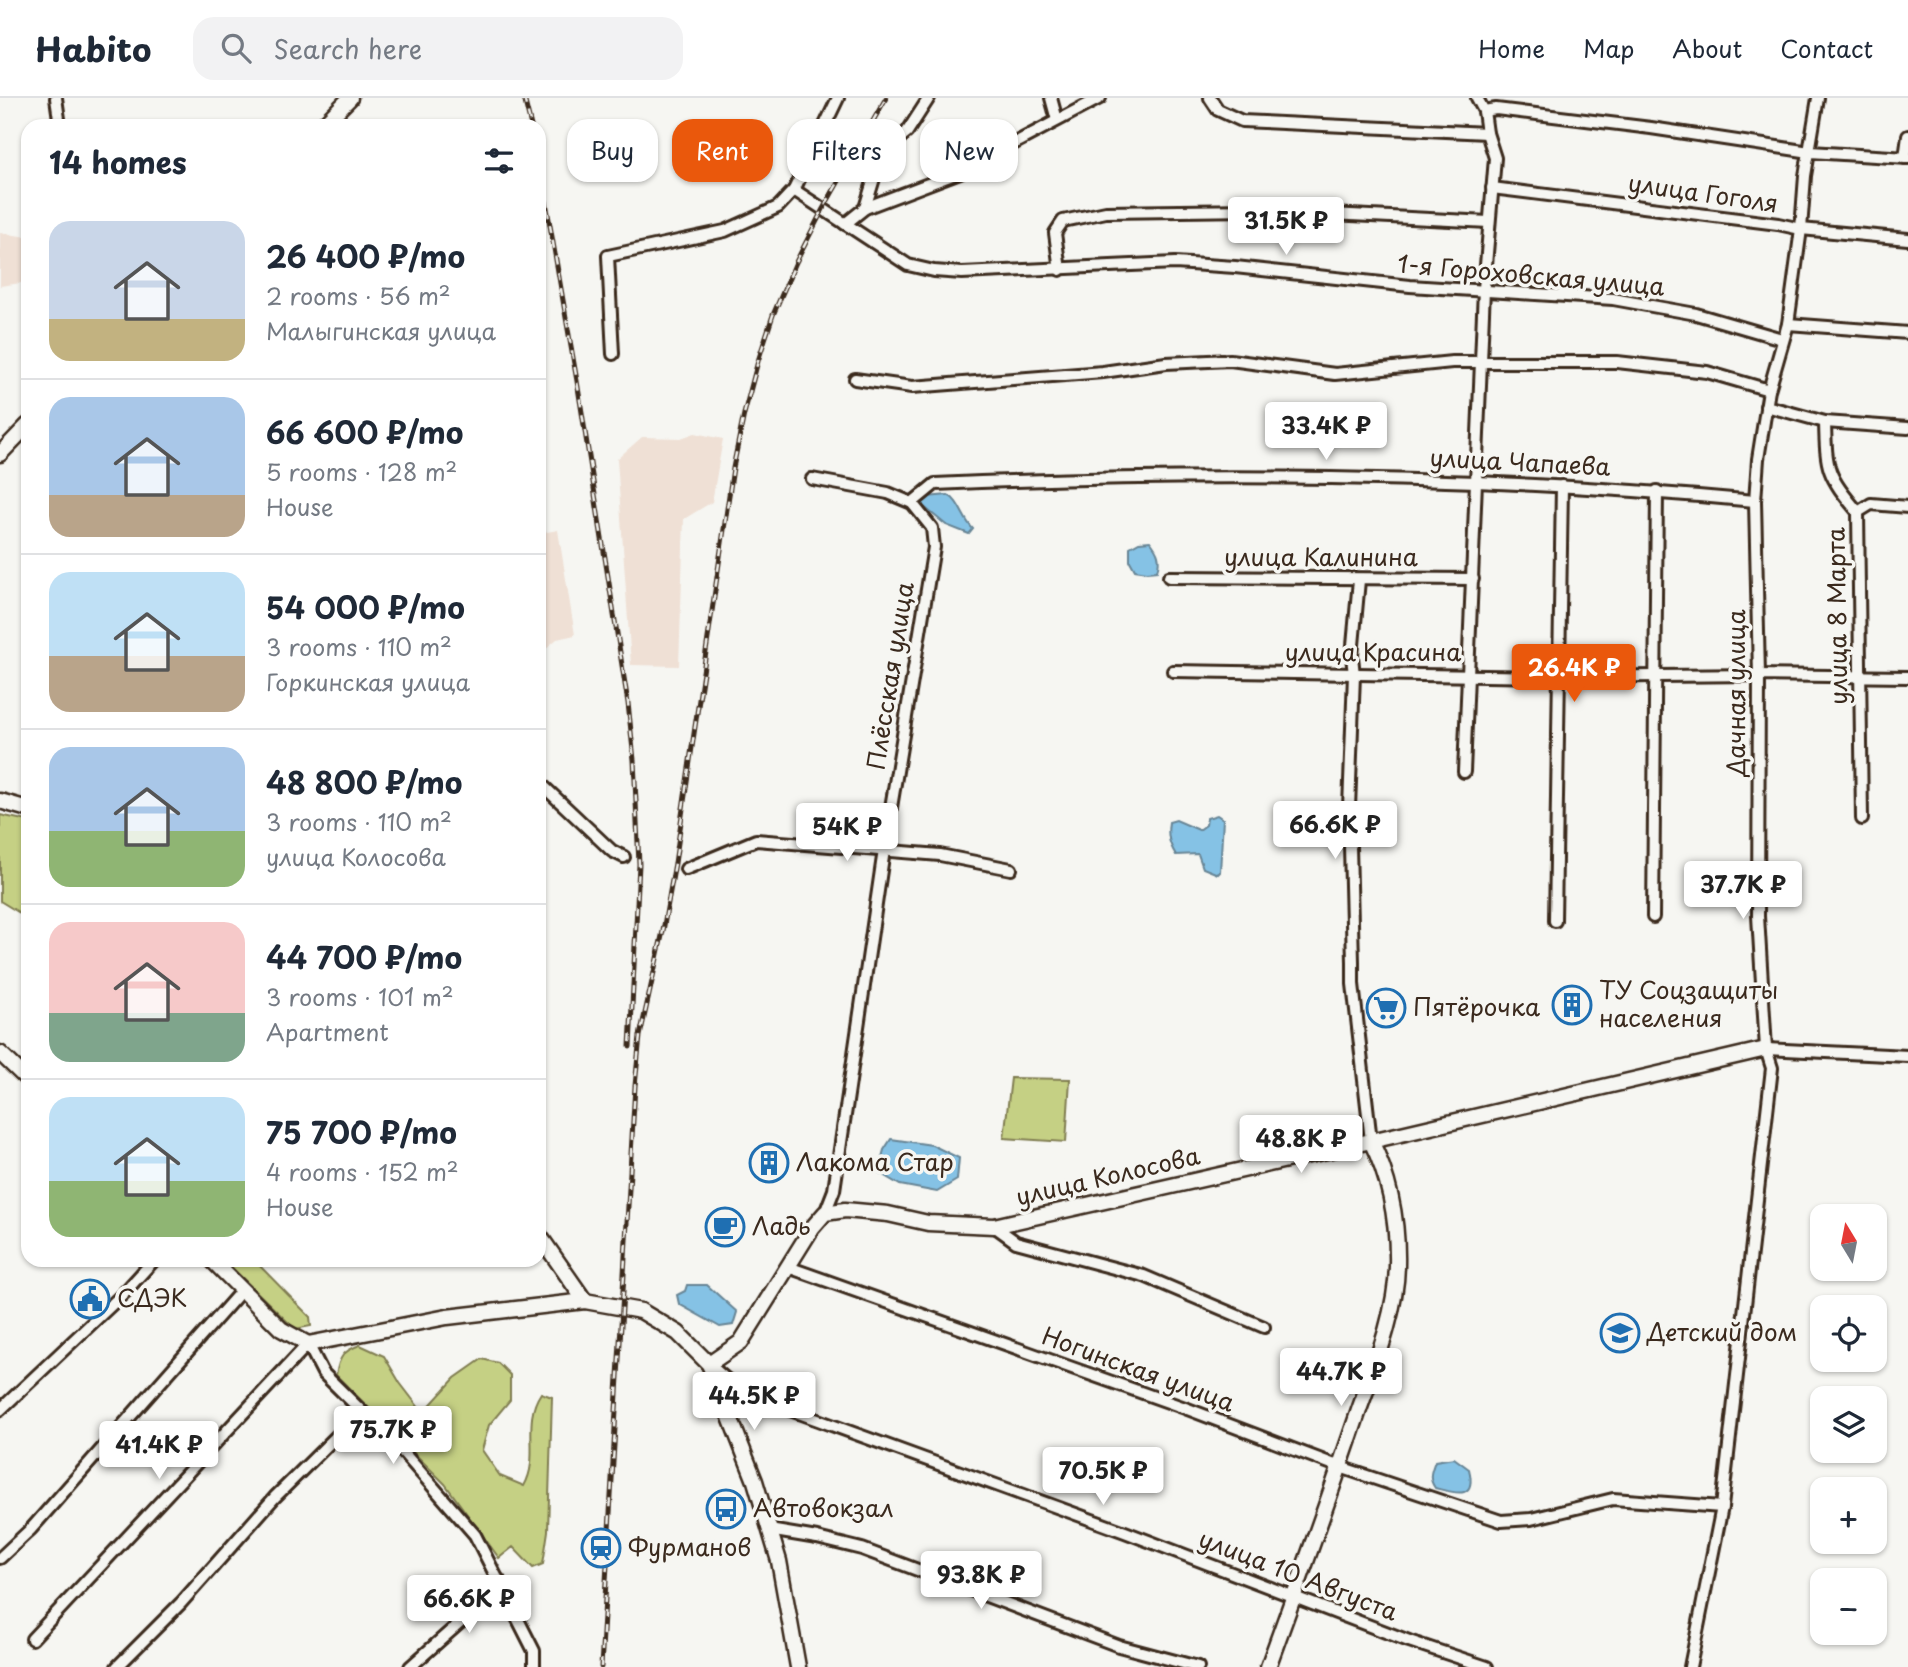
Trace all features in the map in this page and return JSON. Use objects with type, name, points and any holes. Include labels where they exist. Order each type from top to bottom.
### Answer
[{"type":"main road","points":[[329,119],[350,98]]},
{"type":"main road","points":[[0,454],[21,432]]},
{"type":"main road","points":[[0,801],[21,807]]},
{"type":"main road","name":"улица Колосова","points":[[825,1213],[845,1210],[888,1214],[928,1223],[993,1226],[1371,1142],[1766,1049]]},
{"type":"main road","points":[[0,1053],[21,1073]]},
{"type":"main road","points":[[1268,1667],[1340,1467],[1393,1298],[1397,1268],[1396,1228],[1391,1192],[1371,1142]]},
{"type":"main road","points":[[709,1364],[741,1342],[812,1228],[825,1213]]},
{"type":"main road","points":[[546,1245],[584,1301]]},
{"type":"main road","points":[[219,1267],[281,1329],[308,1344],[447,1317],[584,1301],[640,1311],[678,1333],[709,1364],[755,1481],[779,1561],[798,1667]]},
{"type":"street","points":[[56,98],[59,119]]},
{"type":"street","points":[[613,354],[608,256],[725,231],[778,207],[794,190],[838,98]]},
{"type":"street","points":[[865,208],[882,152],[907,132],[929,98]]},
{"type":"street","points":[[1051,98],[1057,120]]},
{"type":"street","points":[[845,224],[865,208],[960,172],[1100,98]]},
{"type":"street","points":[[1210,98],[1218,110],[1242,121],[1487,133]]},
{"type":"street","points":[[1464,772],[1483,289],[1495,158],[1484,111],[1477,98]]},
{"type":"street","name":"Дачная улица","points":[[1690,1667],[1722,1507],[1772,1068],[1766,1049],[1758,916],[1759,675],[1755,500],[1769,390],[1788,324],[1805,176],[1818,98]]},
{"type":"street","points":[[1484,111],[1496,109],[1651,128],[1810,152],[1907,158],[1908,136]]},
{"type":"street","name":"улица Гоголя","points":[[1492,188],[1801,229],[1908,239]]},
{"type":"street","name":"1-я Гороховская улица","points":[[794,190],[908,265],[934,271],[962,273],[1060,270],[1175,263],[1235,267],[1410,286],[1613,299],[1696,314],[1782,339]]},
{"type":"street","points":[[1060,270],[1055,233],[1063,221],[1106,212],[1254,210],[1489,222]]},
{"type":"street","points":[[1788,324],[1908,332]]},
{"type":"street","points":[[855,379],[912,387],[1103,372],[1167,363],[1230,360],[1335,374],[1452,362],[1617,362],[1707,372],[1769,390]]},
{"type":"street","points":[[1766,407],[1825,422],[1908,428]]},
{"type":"street","name":"улица 8 Марта","points":[[1825,422],[1826,463],[1836,486],[1858,512],[1862,819]]},
{"type":"street","name":"улица Чапаева","points":[[912,503],[935,484],[1127,477],[1475,482],[1657,491],[1755,500]]},
{"type":"street","points":[[812,479],[888,493],[912,503]]},
{"type":"street","points":[[1555,921],[1562,486]]},
{"type":"street","points":[[1653,916],[1657,491]]},
{"type":"street","name":"Плёсская улица","points":[[825,1213],[834,1190],[884,850],[934,547],[932,528],[912,503]]},
{"type":"street","points":[[1858,512],[1871,504],[1908,507]]},
{"type":"street","name":"улица Калинина","points":[[1170,578],[1473,579]]},
{"type":"street","points":[[1359,580],[1352,656],[1354,675],[1349,808],[1353,985],[1371,1142]]},
{"type":"street","name":"улица Красина","points":[[1173,671],[1558,677],[1908,677]]},
{"type":"street","points":[[546,789],[612,851],[624,857]]},
{"type":"street","points":[[686,869],[756,840],[940,855],[1011,869]]},
{"type":"street","points":[[1766,1049],[1908,1056]]},
{"type":"street","points":[[993,1226],[1016,1242],[1144,1276],[1264,1327]]},
{"type":"street","points":[[0,1409],[148,1267]]},
{"type":"street","name":"Ногинская улица","points":[[788,1267],[1185,1408],[1340,1467],[1501,1521],[1531,1519],[1613,1499],[1722,1507]]},
{"type":"street","points":[[0,1558],[31,1529],[242,1290]]},
{"type":"street","points":[[32,1639],[308,1344],[323,1373],[402,1451],[475,1535],[534,1651],[534,1667]]},
{"type":"street","name":"улица 10 Августа","points":[[709,1364],[741,1392],[1487,1667]]},
{"type":"street","points":[[117,1667],[181,1603],[275,1497],[361,1412]]},
{"type":"street","points":[[769,1530],[862,1549],[1119,1646],[1198,1667]]},
{"type":"street","points":[[410,1667],[471,1613],[499,1580]]},
{"type":"shaded area","points":[[0,233],[21,236],[21,283],[0,286]]},
{"type":"shaded area","points":[[695,433],[723,439],[712,502],[684,519],[679,666],[631,665],[617,459],[642,437],[681,438]]},
{"type":"shaded area","points":[[558,530],[575,635],[557,639],[546,648],[546,531]]},
{"type":"green space","points":[[0,815],[21,820],[21,914],[0,901]]},
{"type":"green space","points":[[1011,1078],[1070,1079],[1066,1142],[1004,1138]]},
{"type":"green space","points":[[231,1267],[261,1267],[310,1317],[311,1326],[295,1329]]},
{"type":"green space","points":[[360,1345],[384,1356],[423,1413],[455,1378],[482,1359],[498,1363],[510,1375],[510,1400],[489,1425],[482,1450],[500,1476],[524,1486],[531,1463],[531,1428],[535,1404],[541,1393],[552,1397],[548,1531],[543,1564],[533,1568],[513,1547],[499,1558],[445,1484],[336,1375],[343,1356]]},
{"type":"water","points":[[948,495],[973,529],[969,534],[946,525],[923,506],[927,497]]},
{"type":"water","points":[[1150,541],[1158,555],[1157,571],[1135,570],[1130,561],[1130,547],[1139,542]]},
{"type":"water","points":[[1217,815],[1223,819],[1218,874],[1203,868],[1198,854],[1176,855],[1168,831],[1169,822],[1176,820],[1199,830],[1206,825],[1207,818]]},
{"type":"water","points":[[891,1139],[932,1145],[959,1158],[957,1180],[937,1192],[900,1185],[878,1172],[884,1150]]},
{"type":"water","points":[[687,1285],[707,1285],[737,1312],[733,1325],[720,1327],[679,1304],[677,1295],[685,1291]]},
{"type":"water","points":[[1454,1458],[1469,1469],[1470,1486],[1457,1493],[1435,1488],[1431,1472],[1435,1461]]},
{"type":"railway","points":[[524,98],[529,119]]},
{"type":"railway","points":[[601,1667],[640,1036],[675,863],[733,468],[744,414],[773,315],[823,209],[886,98]]},
{"type":"railway","points":[[546,202],[628,703],[634,760],[639,864],[630,1047]]},
{"type":"place","name":"ТУ Соцзащиты населения","points":[[1572,1005]]},
{"type":"place","name":"Пятёрочка","points":[[1386,1008]]},
{"type":"place","name":"Лакома Стар","points":[[769,1163]]},
{"type":"place","name":"Ладь","points":[[725,1227]]},
{"type":"place","name":"СДЭК","points":[[90,1299]]},
{"type":"place","name":"Детский дом","points":[[1620,1333]]},
{"type":"place","name":"Автовокзал","points":[[726,1509]]},
{"type":"place","name":"Фурманов","points":[[601,1548]]}]
